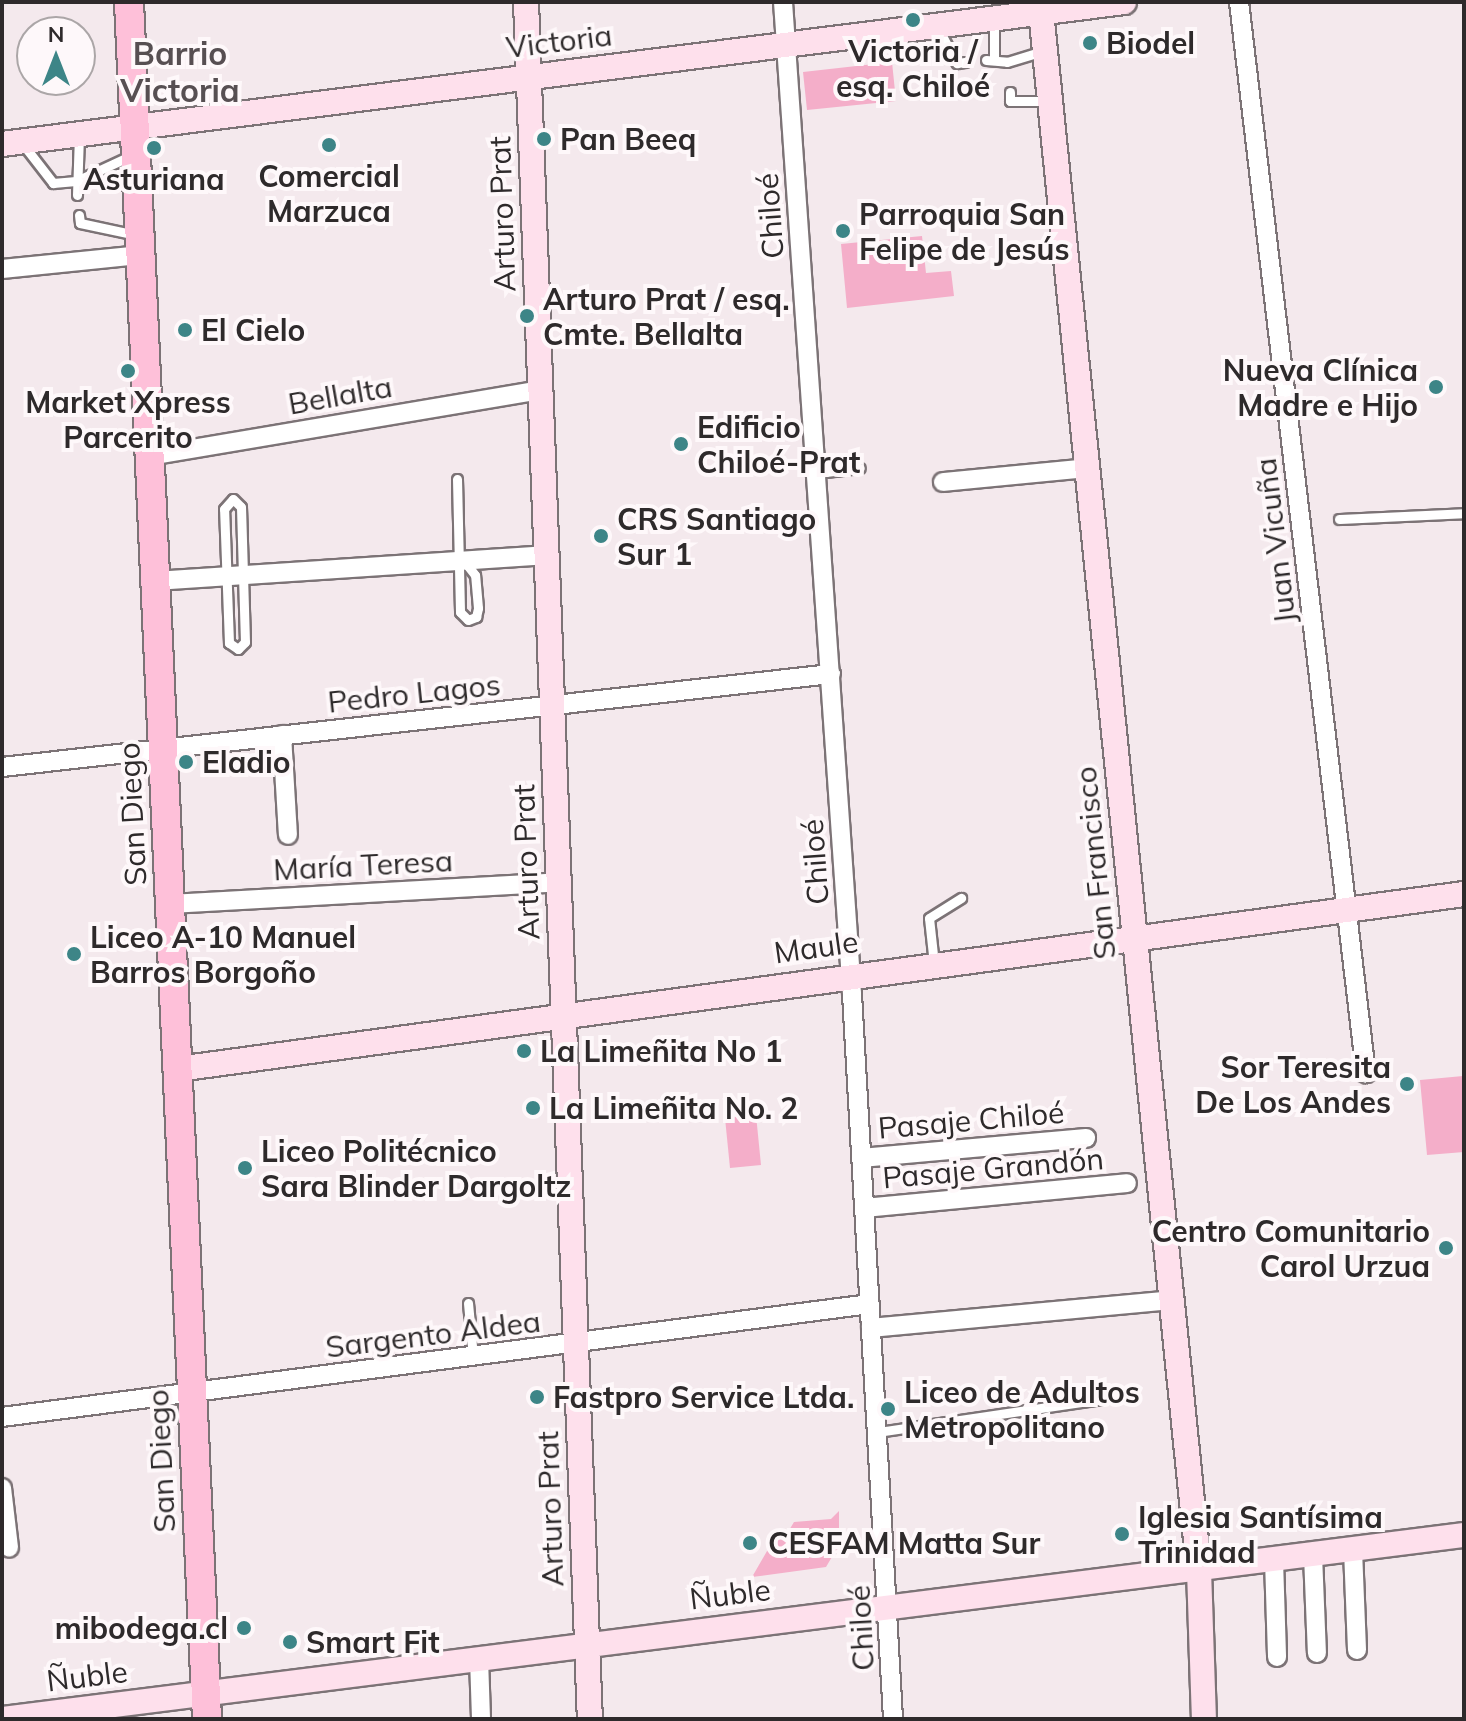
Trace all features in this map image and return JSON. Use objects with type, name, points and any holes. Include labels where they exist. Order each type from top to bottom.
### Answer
[{"type":"main road","name":"San Diego","points":[[129,2],[207,1706]]},
{"type":"street","name":"Arturo Prat","points":[[526,2],[590,1719]]},
{"type":"street","name":"Chiloé","points":[[783,2],[851,975],[893,1719]]},
{"type":"street","name":"Victoria","points":[[12,143],[79,135],[135,140],[529,77],[936,26],[994,18],[1040,7],[1124,2]]},
{"type":"street","name":"Juan Vicuña","points":[[1239,2],[1366,1074]]},
{"type":"street","name":"San Francisco","points":[[1040,7],[1135,937],[1141,1182],[1171,1300],[1199,1570],[1204,1719]]},
{"type":"street","points":[[2,269],[140,245]]},
{"type":"street","name":"Bellalta","points":[[150,456],[541,390]]},
{"type":"street","points":[[943,482],[1088,468]]},
{"type":"street","points":[[156,581],[547,555]]},
{"type":"street","name":"Pedro Lagos","points":[[2,767],[831,674]]},
{"type":"street","points":[[282,735],[288,835]]},
{"type":"street","name":"María Teresa","points":[[170,904],[559,882]]},
{"type":"street","name":"Maule","points":[[178,1069],[1464,894]]},
{"type":"street","name":"Pasaje Chiloé","points":[[861,1158],[1086,1138]]},
{"type":"street","name":"Pasaje Grandón","points":[[864,1208],[1141,1182]]},
{"type":"street","points":[[871,1328],[1171,1300]]},
{"type":"street","name":"Sargento Aldea","points":[[2,1417],[870,1304]]},
{"type":"street","points":[[2,1488],[9,1548]]},
{"type":"street","name":"Ñuble","points":[[3,1719],[207,1706],[479,1658],[1464,1535]]},
{"type":"street","points":[[1353,1550],[1357,1650]]},
{"type":"street","points":[[1313,1555],[1317,1653]]},
{"type":"street","points":[[1274,1560],[1277,1657]]},
{"type":"street","points":[[479,1658],[481,1719]]},
{"type":"lane","points":[[994,18],[990,59],[1007,67],[1045,51]]},
{"type":"lane","points":[[936,26],[961,62]]},
{"type":"lane","points":[[1010,96],[1050,101]]},
{"type":"lane","points":[[77,195],[79,135]]},
{"type":"lane","points":[[12,143],[53,183],[76,181],[135,140]]},
{"type":"lane","points":[[80,219],[140,245]]},
{"type":"lane","points":[[817,473],[860,468]]},
{"type":"lane","points":[[457,479],[462,560],[460,612],[468,620],[478,612],[476,582],[462,560]]},
{"type":"lane","points":[[235,575],[229,643],[238,649],[245,642],[235,575],[225,506],[233,499],[241,507],[235,575]]},
{"type":"lane","points":[[1339,519],[1464,513]]},
{"type":"lane","points":[[934,964],[929,918],[961,898]]},
{"type":"lane","points":[[468,1303],[473,1357]]},
{"type":"lane","points":[[878,1432],[1107,1398]]},
{"type":"shaded area","points":[[892,62],[896,101],[807,110],[803,72]]},
{"type":"shaded area","points":[[922,236],[926,273],[951,271],[954,296],[847,308],[841,244]]},
{"type":"shaded area","points":[[1463,1076],[1464,1152],[1427,1155],[1420,1080]]},
{"type":"shaded area","points":[[756,1115],[761,1165],[730,1168],[725,1118]]},
{"type":"shaded area","points":[[839,1511],[839,1545],[826,1567],[752,1577],[778,1532],[788,1532],[794,1522],[831,1519]]},
{"type":"place","name":"Victoria / esq. Chiloé","points":[[913,20]]},
{"type":"place","name":"Biodel","points":[[1090,43]]},
{"type":"place","name":"Pan Beeq","points":[[544,139]]},
{"type":"place","name":"Comercial Marzuca","points":[[329,145]]},
{"type":"place","name":"Asturiana","points":[[154,148]]},
{"type":"place","name":"Parroquia San Felipe de Jesús","points":[[843,231]]},
{"type":"place","name":"Arturo Prat / esq. Cmte. Bellalta","points":[[527,316]]},
{"type":"place","name":"El Cielo","points":[[185,330]]},
{"type":"place","name":"Market Xpress Parcerito","points":[[128,371]]},
{"type":"place","name":"Nueva Clínica Madre e Hijo","points":[[1436,387]]},
{"type":"place","name":"Edificio Chiloé-Prat","points":[[681,444]]},
{"type":"place","name":"CRS Santiago Sur 1","points":[[601,536]]},
{"type":"place","name":"Eladio","points":[[186,762]]},
{"type":"place","name":"Liceo A-10 Manuel Barros Borgoño","points":[[74,954]]},
{"type":"place","name":"La Limeñita No 1","points":[[524,1051]]},
{"type":"place","name":"Sor Teresita De Los Andes","points":[[1407,1084]]},
{"type":"place","name":"La Limeñita No. 2","points":[[533,1108]]},
{"type":"place","name":"Liceo Politécnico Sara Blinder Dargoltz","points":[[245,1168]]},
{"type":"place","name":"Centro Comunitario Carol Urzua","points":[[1446,1248]]},
{"type":"place","name":"Fastpro Service Ltda.","points":[[537,1397]]},
{"type":"place","name":"Liceo de Adultos Metropolitano","points":[[888,1409]]},
{"type":"place","name":"Iglesia Santísima Trinidad","points":[[1122,1534]]},
{"type":"place","name":"CESFAM Matta Sur","points":[[750,1543]]},
{"type":"place","name":"mibodega.cl","points":[[244,1628]]},
{"type":"place","name":"Smart Fit","points":[[290,1642]]},
{"type":"district","name":"Barrio Victoria","points":[[180,72]]}]
